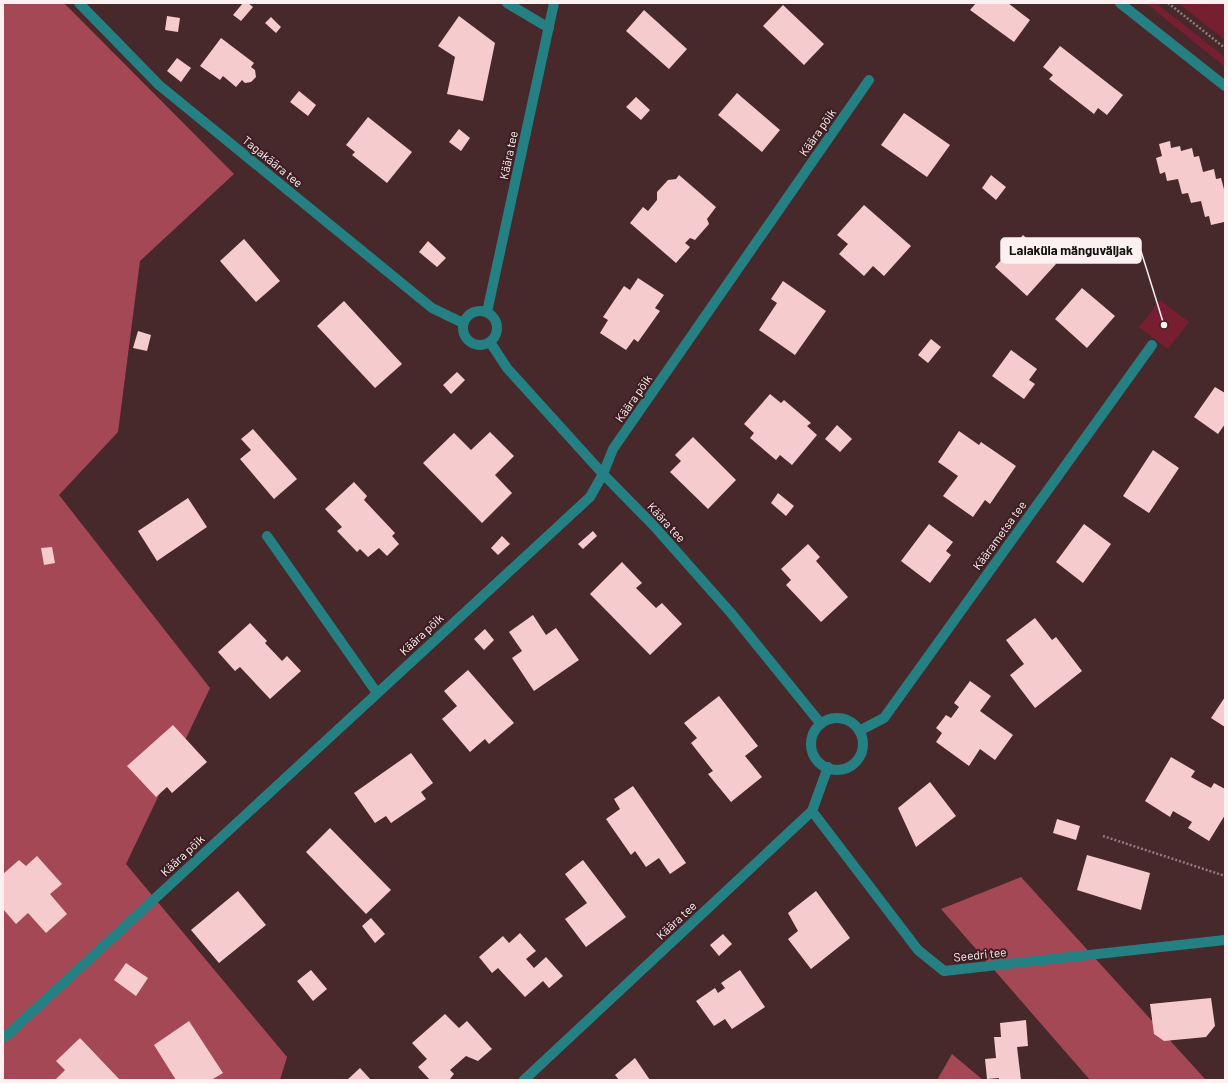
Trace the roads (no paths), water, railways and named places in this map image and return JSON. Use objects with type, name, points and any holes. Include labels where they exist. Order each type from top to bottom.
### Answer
[{"type":"street","name":"Tagakäära tee","points":[[79,3],[165,90],[432,308],[463,323]]},
{"type":"street","points":[[507,3],[549,28]]},
{"type":"street","name":"Käära tee","points":[[488,312],[554,3]]},
{"type":"street","points":[[1120,3],[1225,86]]},
{"type":"street","name":"Käära põik","points":[[6,1036],[590,496],[603,474],[613,449],[869,80]]},
{"type":"street","points":[[473,312],[488,312],[496,321],[497,332],[494,338],[485,345],[470,342],[463,333],[463,323],[465,318],[473,312]]},
{"type":"street","name":"Käära tee","points":[[490,342],[507,368],[603,474],[654,526],[731,613],[821,724]]},
{"type":"street","name":"Käärametsa tee","points":[[859,731],[884,718],[1152,345]]},
{"type":"street","points":[[267,536],[377,693]]},
{"type":"street","points":[[838,718],[847,720],[854,724],[859,731],[862,739],[862,748],[860,756],[854,763],[839,769],[828,768],[816,759],[812,748],[812,735],[816,728],[821,724],[830,719],[838,718]]},
{"type":"street","name":"Käära tee","points":[[524,1080],[812,811],[828,768]]},
{"type":"street","name":"Seedri tee","points":[[812,811],[918,950],[944,971],[1225,940]]},
{"type":"place","name":"Laiaküla mänguväljak","points":[[1164,325]]}]
